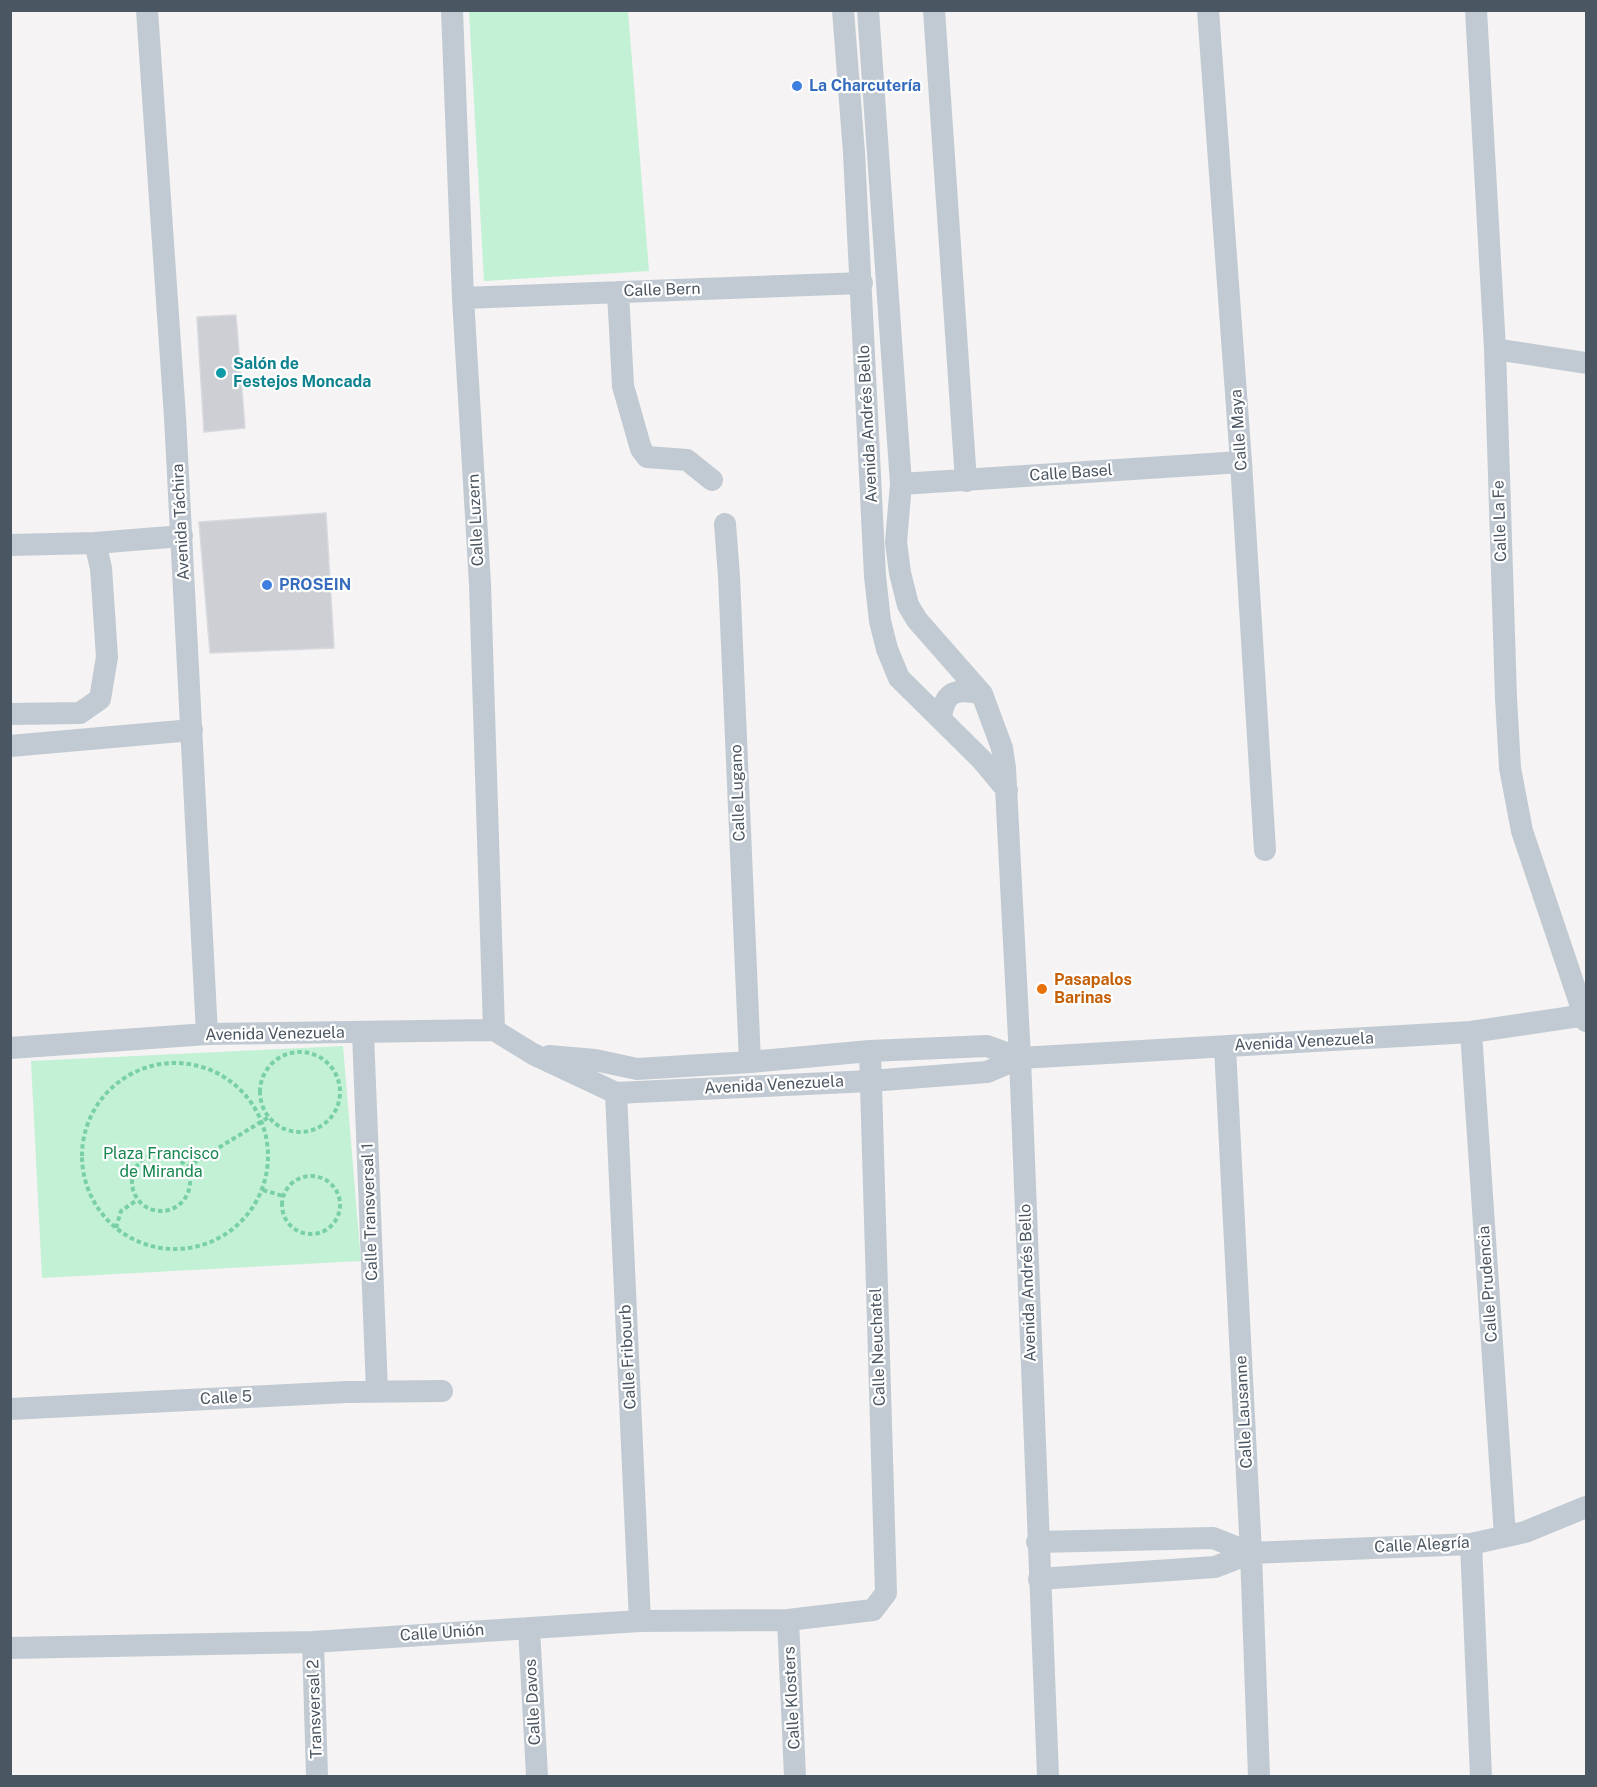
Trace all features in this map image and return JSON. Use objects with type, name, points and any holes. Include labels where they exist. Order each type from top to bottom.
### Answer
[{"type":"street","name":"Avenida Táchira","points":[[147,10],[182,536],[207,1034]]},
{"type":"street","name":"Calle Luzern","points":[[452,10],[463,298],[480,584],[494,1030]]},
{"type":"street","name":"Avenida Andrés Bello","points":[[843,10],[862,283],[875,576],[880,621],[887,650],[899,678],[960,737],[1007,790]]},
{"type":"street","name":"Avenida Andrés Bello","points":[[868,10],[901,484],[896,542],[900,573],[908,605],[917,620],[982,694],[1002,748],[1007,790],[1020,1058],[1047,1776]]},
{"type":"street","points":[[934,10],[966,481]]},
{"type":"street","name":"Calle Maya","points":[[1208,10],[1241,462],[1265,850]]},
{"type":"street","name":"Calle La Fe","points":[[1476,10],[1495,349],[1505,686],[1510,768],[1522,831],[1586,1017]]},
{"type":"street","name":"Calle Bern","points":[[463,298],[862,283]]},
{"type":"street","points":[[618,292],[624,386],[641,449],[647,457],[687,460],[712,480]]},
{"type":"street","points":[[1495,349],[1587,363]]},
{"type":"street","name":"Calle Basel","points":[[901,484],[1241,462]]},
{"type":"street","name":"Calle Lugano","points":[[725,524],[750,1062]]},
{"type":"street","points":[[10,545],[95,543],[182,536]]},
{"type":"street","points":[[10,714],[80,713],[100,699],[107,657],[101,568],[95,543]]},
{"type":"street","points":[[941,718],[945,701],[951,694],[964,690],[982,694]]},
{"type":"street","points":[[960,737],[980,735],[994,723]]},
{"type":"street","points":[[10,746],[192,730]]},
{"type":"street","name":"Avenida Venezuela","points":[[10,1047],[207,1034],[494,1030],[533,1054],[616,1093],[870,1081],[987,1072],[1020,1058],[1471,1032],[1586,1017]]},
{"type":"street","name":"Calle Prudencia","points":[[1471,1032],[1505,1536]]},
{"type":"street","name":"Calle Transversal 1","points":[[363,1033],[377,1391]]},
{"type":"street","name":"Avenida Venezuela","points":[[533,1054],[596,1060],[637,1069],[870,1051],[987,1046],[1020,1058]]},
{"type":"street","name":"Calle Lausanne","points":[[1225,1047],[1251,1553],[1259,1776]]},
{"type":"street","name":"Calle Neuchatel","points":[[870,1051],[886,1593],[873,1610]]},
{"type":"street","name":"Calle Fribourb","points":[[616,1093],[640,1621]]},
{"type":"street","name":"Calle 5","points":[[10,1409],[377,1391],[442,1391]]},
{"type":"street","name":"Calle Alegría","points":[[1039,1579],[1215,1567],[1251,1553],[1471,1544],[1525,1532],[1587,1507]]},
{"type":"street","name":"Calle Alegría","points":[[1037,1542],[1213,1538],[1251,1553]]},
{"type":"street","points":[[1471,1544],[1481,1776]]},
{"type":"street","name":"Calle Unión","points":[[10,1648],[313,1642],[640,1621],[788,1620],[873,1610]]},
{"type":"street","name":"Calle Klosters","points":[[788,1620],[795,1776]]},
{"type":"street","name":"Calle Davos","points":[[529,1628],[537,1776]]},
{"type":"street","name":"Transversal 2","points":[[313,1642],[317,1776]]},
{"type":"path","points":[[296,1052],[316,1055],[327,1062],[335,1072],[340,1084],[340,1098],[336,1110],[328,1121],[317,1128],[297,1131],[279,1125],[269,1117],[262,1105],[260,1092],[262,1079],[268,1067],[278,1058],[296,1052]]},
{"type":"path","points":[[186,1062],[206,1067],[239,1087],[253,1102],[262,1121],[266,1130],[270,1163],[262,1190],[249,1214],[233,1230],[207,1244],[175,1250],[142,1244],[116,1228],[99,1212],[89,1194],[81,1166],[81,1144],[95,1106],[115,1084],[146,1066],[186,1062]]},
{"type":"path","points":[[187,1167],[269,1117]]},
{"type":"path","points":[[160,1152],[175,1156],[187,1167],[191,1179],[189,1192],[182,1203],[172,1210],[159,1212],[146,1208],[137,1200],[131,1185],[134,1169],[145,1157],[160,1152]]},
{"type":"path","points":[[311,1176],[322,1178],[337,1190],[341,1211],[333,1226],[324,1232],[308,1235],[296,1231],[287,1223],[283,1214],[283,1196],[295,1181],[311,1176]]},
{"type":"path","points":[[262,1190],[283,1196]]},
{"type":"path","points":[[116,1228],[121,1211],[137,1200]]},
{"type":"green space","points":[[469,11],[628,11],[649,271],[484,281]]},
{"type":"green space","name":"Plaza Francisco de Miranda","points":[[343,1046],[361,1261],[42,1278],[31,1061]]},
{"type":"building","name":"Salón de Festejos Moncada","points":[[236,315],[245,428],[204,432],[197,317]]},
{"type":"building","name":"PROSEIN","points":[[326,513],[334,648],[210,653],[199,522]]},
{"type":"place","name":"La Charcutería","points":[[797,86]]},
{"type":"place","name":"Salón de Festejos Moncada","points":[[221,373]]},
{"type":"place","name":"PROSEIN","points":[[267,585]]},
{"type":"place","name":"Pasapalos Barinas","points":[[1042,989]]}]
